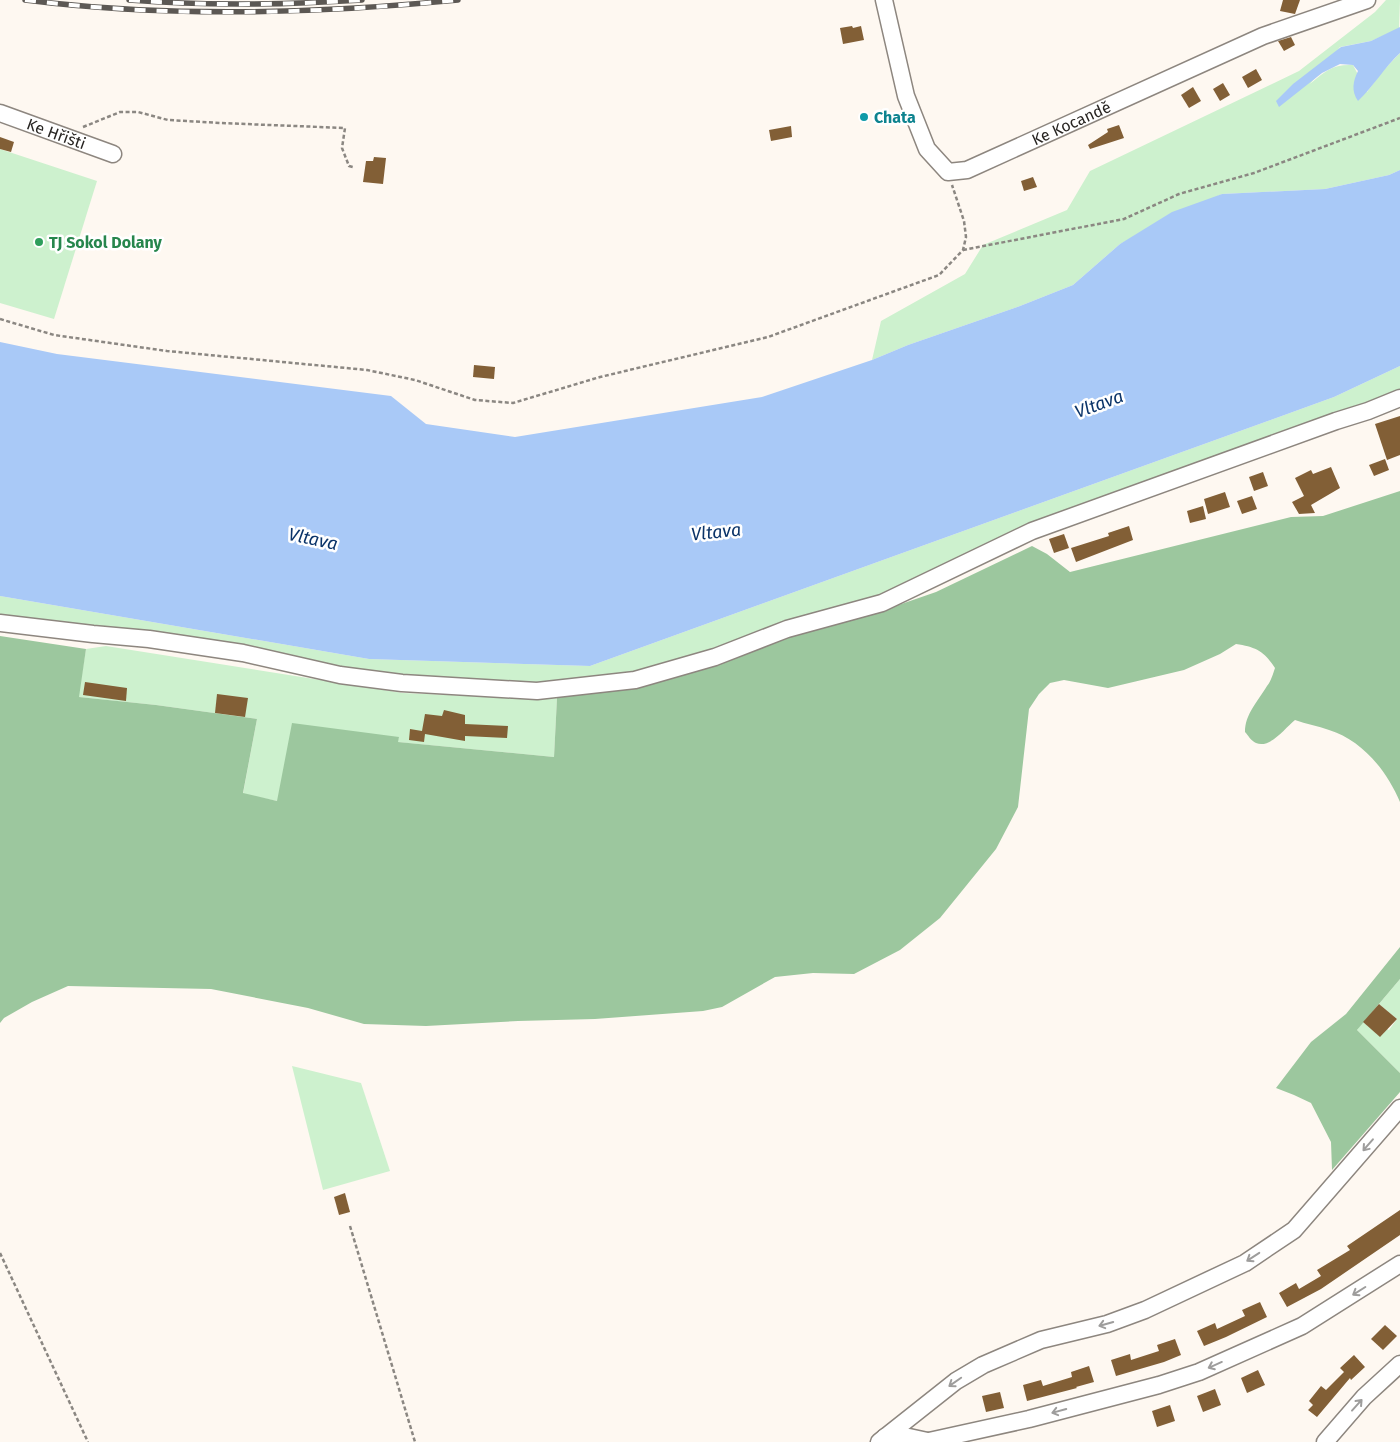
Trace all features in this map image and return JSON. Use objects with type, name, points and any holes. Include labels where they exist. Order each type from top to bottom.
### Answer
[{"type":"street","points":[[884,0],[906,96],[926,149],[948,172]]},
{"type":"street","name":"Ke Kocandě","points":[[948,172],[967,170],[1263,36],[1367,0]]},
{"type":"street","name":"Ke Hřišti","points":[[0,113],[113,154]]},
{"type":"street","points":[[0,623],[159,640],[242,653],[340,675],[402,683],[537,691],[635,680],[715,657],[787,629],[882,603],[1032,531],[1400,398]]},
{"type":"street","points":[[882,1440],[956,1381],[983,1365],[1041,1340],[1107,1324],[1145,1310],[1245,1263],[1294,1230],[1400,1108]]},
{"type":"street","points":[[882,1440],[910,1437],[931,1442],[993,1435],[1198,1372],[1302,1326],[1400,1264]]},
{"type":"street","points":[[1325,1442],[1364,1397],[1400,1364]]},
{"type":"path","points":[[64,136],[120,112],[138,112],[168,120],[220,124],[345,128],[342,148],[349,166],[354,167]]},
{"type":"path","points":[[963,250],[1124,219],[1179,194],[1254,173],[1400,118]]},
{"type":"path","points":[[0,319],[54,335],[167,351],[367,370],[415,380],[475,400],[512,402],[600,377],[768,337],[939,275],[963,250],[966,237],[964,220],[948,172]]},
{"type":"path","points":[[350,1226],[416,1442]]},
{"type":"path","points":[[0,1254],[88,1442]]},
{"type":"green space","points":[[1386,0],[1400,0],[1399,29],[1371,41],[1340,47],[1310,84],[1330,69],[1353,65],[1367,92],[1381,73],[1400,53],[1400,170],[1389,175],[1325,189],[1222,194],[1120,244],[1073,285],[872,360],[881,321],[965,274],[983,245],[1067,210],[1090,171],[1299,71],[1375,12]]},
{"type":"green space","name":"TJ Sokol Dolany","points":[[0,149],[97,181],[54,319],[0,303]]},
{"type":"green space","points":[[1400,366],[1400,398],[1032,531],[882,603],[715,657],[537,691],[402,683],[0,623],[0,596],[369,659],[590,666],[1334,397]]},
{"type":"green space","points":[[1400,491],[1400,802],[1381,768],[1363,749],[1341,735],[1295,720],[1277,737],[1267,743],[1261,744],[1253,741],[1245,732],[1247,719],[1270,682],[1275,668],[1267,657],[1259,651],[1236,644],[1220,654],[1184,670],[1108,688],[1064,680],[1050,683],[1039,694],[1029,709],[1018,807],[996,849],[940,918],[900,950],[854,974],[813,973],[775,977],[722,1007],[703,1011],[595,1019],[426,1026],[364,1024],[308,1008],[211,989],[68,986],[32,1002],[4,1018],[0,1023],[0,636],[86,649],[79,697],[156,705],[257,719],[243,793],[277,801],[292,723],[399,737],[398,742],[554,757],[557,698],[710,668],[784,637],[884,610],[936,592],[1032,546],[1047,554],[1070,572],[1291,517],[1323,516]]},
{"type":"green space","points":[[106,646],[403,693],[535,699],[557,698],[554,757],[397,742],[399,737],[277,801],[243,794],[257,719],[156,705],[78,697],[86,649]]},
{"type":"green space","points":[[1400,947],[1400,979],[1357,1030],[1400,1073],[1400,1092],[1332,1170],[1331,1142],[1311,1103],[1276,1088],[1311,1042],[1346,1014]]},
{"type":"green space","points":[[1400,979],[1400,1073],[1357,1030],[1363,1022],[1380,1036],[1387,1029],[1389,1030],[1397,1019],[1379,1004]]},
{"type":"green space","points":[[292,1066],[361,1083],[390,1171],[323,1190]]},
{"type":"water","points":[[1400,27],[1400,53],[1358,101],[1354,94],[1354,86],[1358,71],[1353,65],[1340,64],[1322,73],[1279,107],[1276,101],[1293,84],[1341,47],[1371,41]]},
{"type":"water","name":"Vltava","points":[[1400,170],[1400,366],[1334,397],[590,666],[369,659],[0,596],[0,342],[57,354],[391,396],[426,424],[515,437],[762,397],[872,360],[1073,285],[1120,244],[1172,212],[1222,194],[1325,189],[1389,175]]},
{"type":"building","points":[[1283,0],[1300,0],[1295,14],[1280,11]]},
{"type":"building","points":[[852,26],[853,28],[861,26],[864,40],[843,44],[840,28]]},
{"type":"building","points":[[1291,37],[1295,45],[1284,51],[1278,41]]},
{"type":"building","points":[[1256,69],[1262,80],[1248,88],[1242,77]]},
{"type":"building","points":[[1223,83],[1230,95],[1220,101],[1213,89]]},
{"type":"building","points":[[1193,87],[1201,101],[1189,108],[1181,95]]},
{"type":"building","points":[[1119,125],[1124,138],[1090,149],[1088,145],[1108,132],[1107,129]]},
{"type":"building","points":[[791,126],[792,137],[771,141],[769,130]]},
{"type":"building","points":[[0,137],[14,142],[11,152],[0,149]]},
{"type":"building","points":[[374,157],[386,158],[383,184],[363,182],[366,161],[373,161]]},
{"type":"building","points":[[1033,177],[1037,187],[1024,191],[1021,181]]},
{"type":"building","points":[[474,365],[495,367],[494,379],[473,377]]},
{"type":"building","points":[[1400,416],[1400,455],[1387,460],[1375,424]]},
{"type":"building","points":[[1385,459],[1389,470],[1374,476],[1369,465]]},
{"type":"building","points":[[1331,467],[1340,488],[1311,505],[1315,513],[1299,514],[1292,502],[1304,496],[1295,478],[1311,470],[1313,474]]},
{"type":"building","points":[[1263,472],[1268,486],[1254,491],[1249,477]]},
{"type":"building","points":[[1225,492],[1230,507],[1208,514],[1204,499]]},
{"type":"building","points":[[1252,496],[1257,509],[1242,514],[1237,501]]},
{"type":"building","points":[[1203,506],[1206,519],[1190,523],[1187,511]]},
{"type":"building","points":[[1129,526],[1133,540],[1076,562],[1071,548],[1109,536],[1108,533]]},
{"type":"building","points":[[1064,534],[1069,548],[1054,553],[1049,539]]},
{"type":"building","points":[[85,682],[127,688],[126,701],[83,695]]},
{"type":"building","points":[[217,694],[248,698],[245,717],[215,713]]},
{"type":"building","points":[[444,710],[465,715],[465,724],[508,726],[507,738],[465,736],[465,741],[425,734],[424,742],[409,740],[410,729],[422,731],[425,714],[442,716]]},
{"type":"building","points":[[1379,1004],[1397,1019],[1380,1037],[1363,1022]]},
{"type":"building","points":[[345,1193],[350,1212],[339,1215],[334,1197]]},
{"type":"building","points":[[1400,1210],[1400,1235],[1321,1289],[1287,1307],[1279,1293],[1296,1283],[1299,1289],[1321,1276],[1317,1270],[1350,1250],[1347,1246]]},
{"type":"building","points":[[1260,1302],[1267,1317],[1204,1346],[1197,1331],[1215,1323],[1217,1329],[1245,1316],[1242,1310]]},
{"type":"building","points":[[1385,1325],[1397,1336],[1383,1350],[1371,1339]]},
{"type":"building","points":[[1175,1339],[1181,1355],[1116,1376],[1111,1360],[1130,1354],[1131,1360],[1159,1351],[1157,1345]]},
{"type":"building","points":[[1354,1355],[1365,1367],[1351,1380],[1350,1378],[1317,1417],[1308,1410],[1313,1405],[1309,1401],[1321,1386],[1326,1390],[1344,1372],[1340,1368]]},
{"type":"building","points":[[1089,1366],[1094,1382],[1027,1401],[1023,1385],[1041,1380],[1043,1386],[1072,1377],[1071,1372]]},
{"type":"building","points":[[1258,1370],[1265,1385],[1247,1393],[1241,1378]]},
{"type":"building","points":[[1215,1389],[1221,1405],[1203,1412],[1197,1396]]},
{"type":"building","points":[[1000,1392],[1004,1408],[986,1412],[982,1396]]},
{"type":"building","points":[[1170,1405],[1175,1421],[1157,1427],[1152,1411]]},
{"type":"railway","points":[[25,0],[79,6],[187,12],[296,11],[458,0]]},
{"type":"railway","points":[[129,0],[245,4],[362,0]]},
{"type":"place","name":"Chata","points":[[864,117]]},
{"type":"place","name":"TJ Sokol Dolany","points":[[39,242]]}]
